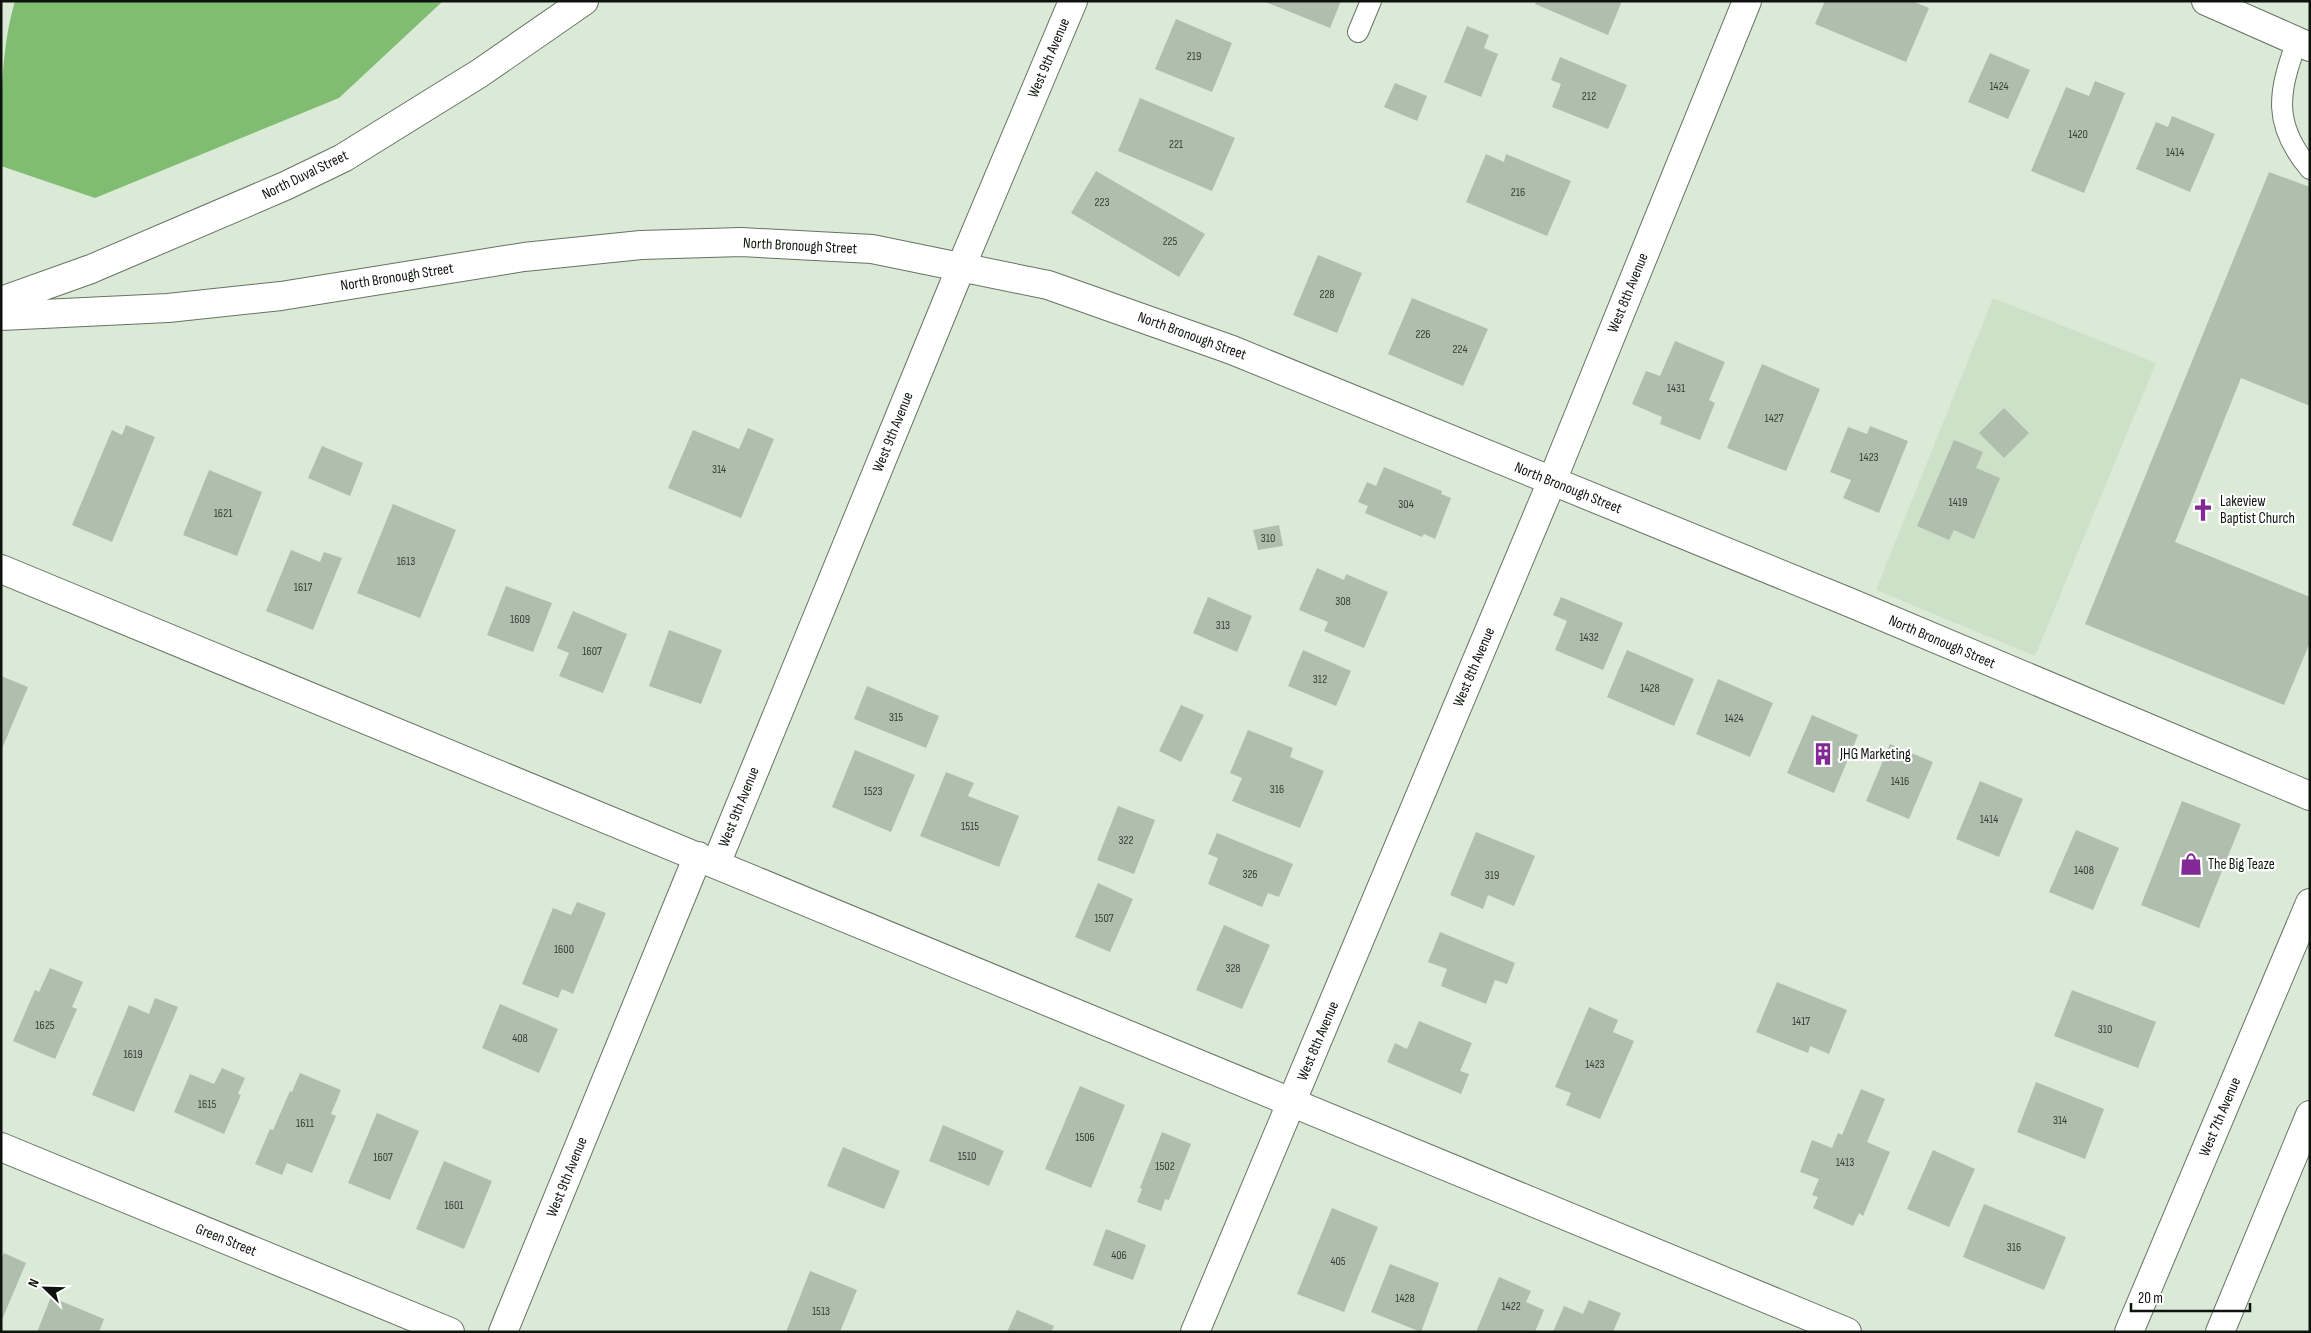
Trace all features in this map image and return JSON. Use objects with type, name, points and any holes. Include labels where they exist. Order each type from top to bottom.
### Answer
[{"type":"street","name":"North Duval Street","points":[[1,301],[91,269],[285,186],[343,158],[480,73],[584,1]]},
{"type":"street","name":"West 9th Avenue","points":[[504,1332],[961,267],[1073,1]]},
{"type":"street","name":"West 8th Avenue","points":[[1195,1332],[1552,481],[1747,1]]},
{"type":"street","points":[[2206,1],[2303,44]]},
{"type":"street","name":"North Bronough Street","points":[[1,316],[168,308],[281,296],[524,257],[641,245],[741,242],[872,249],[1048,285],[1232,350],[1869,611],[2310,796]]},
{"type":"street","points":[[1,570],[1847,1332]]},
{"type":"street","name":"West 7th Avenue","points":[[2129,1332],[2310,902]]},
{"type":"street","points":[[2220,1332],[2310,1115]]},
{"type":"street","name":"Green Street","points":[[1,1147],[450,1332]]},
{"type":"lane","points":[[1358,32],[1371,1]]},
{"type":"lane","points":[[2303,44],[2282,88],[2282,117],[2294,150],[2310,169]]},
{"type":"shaded area","points":[[1993,298],[2156,363],[2035,656],[1876,590]]},
{"type":"green space","points":[[15,1],[443,1],[339,98],[95,198],[1,166],[1,104],[4,61],[6,40]]},
{"type":"building","points":[[1263,1],[1341,1],[1330,28]]},
{"type":"building","points":[[1536,1],[1622,1],[1608,35],[1535,4]]},
{"type":"building","points":[[1825,1],[1912,1],[1929,8],[1906,62],[1815,24]]},
{"type":"building","points":[[1176,19],[1232,43],[1212,92],[1155,69]]},
{"type":"building","points":[[1467,26],[1489,35],[1484,48],[1498,54],[1481,97],[1444,82]]},
{"type":"building","points":[[1990,53],[2030,70],[2008,119],[1968,102]]},
{"type":"building","points":[[1560,57],[1627,85],[1608,129],[1552,107],[1561,84],[1551,80]]},
{"type":"building","points":[[2095,81],[2125,93],[2084,193],[2031,171],[2066,87],[2089,96]]},
{"type":"building","points":[[1395,83],[1427,96],[1417,121],[1384,107]]},
{"type":"building","points":[[1140,98],[1235,138],[1212,191],[1118,151]]},
{"type":"building","points":[[2172,116],[2215,134],[2190,192],[2136,169],[2156,122],[2168,127]]},
{"type":"building","points":[[1486,154],[1504,162],[1506,154],[1571,181],[1547,236],[1466,202]]},
{"type":"building","points":[[1096,171],[1205,234],[1179,277],[1071,213]]},
{"type":"building","points":[[2269,172],[2310,187],[2310,406],[2241,378],[2175,542],[2310,597],[2310,642],[2284,705],[2085,624]]},
{"type":"building","points":[[1318,255],[1362,273],[1337,333],[1293,315]]},
{"type":"building","points":[[1412,298],[1488,329],[1463,386],[1388,354]]},
{"type":"building","points":[[1675,341],[1725,362],[1709,400],[1715,403],[1700,440],[1660,424],[1662,417],[1632,404],[1646,371],[1660,376]]},
{"type":"building","points":[[1762,364],[1820,389],[1786,471],[1727,448]]},
{"type":"building","points":[[2004,408],[2029,433],[2004,458],[1979,433]]},
{"type":"building","points":[[126,425],[155,437],[112,542],[72,525],[112,430],[122,435]]},
{"type":"building","points":[[1870,426],[1908,441],[1879,513],[1843,498],[1851,480],[1830,472],[1848,427],[1867,434]]},
{"type":"building","points":[[748,428],[774,439],[741,518],[668,488],[693,430],[739,449]]},
{"type":"building","points":[[1954,440],[1983,452],[1976,468],[2000,478],[1974,539],[1954,530],[1949,540],[1917,526]]},
{"type":"building","points":[[322,446],[363,463],[350,496],[308,478]]},
{"type":"building","points":[[1384,467],[1442,491],[1441,494],[1451,498],[1435,539],[1424,534],[1422,537],[1365,513],[1368,506],[1358,502],[1367,482],[1376,486]]},
{"type":"building","points":[[209,470],[262,492],[237,556],[183,535]]},
{"type":"building","points":[[393,504],[456,530],[420,618],[357,593]]},
{"type":"building","points":[[1279,525],[1283,546],[1258,550],[1253,530]]},
{"type":"building","points":[[291,550],[320,562],[324,552],[342,558],[313,630],[266,611]]},
{"type":"building","points":[[1317,568],[1344,580],[1346,574],[1388,592],[1364,648],[1324,631],[1328,622],[1299,610]]},
{"type":"building","points":[[506,586],[552,603],[533,652],[487,635]]},
{"type":"building","points":[[1208,597],[1252,616],[1237,652],[1193,633]]},
{"type":"building","points":[[1561,597],[1623,623],[1603,670],[1555,650],[1567,621],[1553,615]]},
{"type":"building","points":[[573,611],[627,634],[603,693],[559,676],[569,653],[557,648]]},
{"type":"building","points":[[669,630],[722,650],[701,704],[649,686]]},
{"type":"building","points":[[1303,650],[1351,671],[1336,706],[1288,686]]},
{"type":"building","points":[[1627,650],[1694,679],[1674,726],[1607,697]]},
{"type":"building","points":[[1,676],[28,687],[1,751]]},
{"type":"building","points":[[1718,679],[1773,703],[1750,757],[1696,734]]},
{"type":"building","points":[[867,686],[939,716],[926,748],[854,719]]},
{"type":"building","points":[[1181,705],[1204,715],[1181,762],[1159,751]]},
{"type":"building","name":"JHG Marketing","points":[[1812,715],[1858,735],[1834,793],[1787,773]]},
{"type":"building","points":[[1248,730],[1293,748],[1290,757],[1324,771],[1300,828],[1232,801],[1242,778],[1230,773]]},
{"type":"building","points":[[1890,744],[1933,762],[1909,819],[1866,801]]},
{"type":"building","points":[[855,750],[915,775],[891,832],[832,807]]},
{"type":"building","points":[[946,772],[974,783],[968,796],[1019,816],[999,867],[920,836]]},
{"type":"building","points":[[1980,781],[2023,799],[1999,857],[1956,839]]},
{"type":"building","name":"The Big Teaze","points":[[2182,801],[2241,824],[2199,928],[2141,905]]},
{"type":"building","points":[[1118,806],[1155,820],[1134,874],[1097,860]]},
{"type":"building","points":[[2076,830],[2119,848],[2093,910],[2049,892]]},
{"type":"building","points":[[1476,832],[1535,856],[1514,906],[1488,895],[1483,909],[1450,895]]},
{"type":"building","points":[[1217,833],[1293,864],[1279,897],[1268,893],[1262,907],[1208,884],[1218,858],[1208,854]]},
{"type":"building","points":[[1098,883],[1133,899],[1110,952],[1075,937]]},
{"type":"building","points":[[577,902],[606,913],[573,994],[562,989],[558,998],[522,984],[553,908],[571,915]]},
{"type":"building","points":[[1224,925],[1270,945],[1242,1009],[1196,990]]},
{"type":"building","points":[[1440,932],[1515,963],[1507,984],[1495,980],[1486,1004],[1441,986],[1447,969],[1428,962]]},
{"type":"building","points":[[50,968],[83,982],[72,1007],[77,1009],[55,1059],[13,1041],[35,990],[39,992]]},
{"type":"building","points":[[1777,982],[1847,1010],[1829,1054],[1810,1046],[1808,1053],[1756,1032]]},
{"type":"building","points":[[2072,990],[2156,1022],[2138,1068],[2054,1036]]},
{"type":"building","points":[[155,998],[178,1007],[134,1112],[92,1095],[129,1005],[149,1014]]},
{"type":"building","points":[[500,1004],[558,1029],[539,1073],[482,1048]]},
{"type":"building","points":[[1589,1007],[1618,1020],[1613,1032],[1634,1041],[1600,1119],[1566,1105],[1571,1093],[1555,1087]]},
{"type":"building","points":[[1419,1021],[1472,1043],[1460,1071],[1469,1074],[1461,1094],[1387,1062],[1395,1043],[1407,1049]]},
{"type":"building","points":[[222,1068],[245,1078],[238,1094],[241,1095],[224,1134],[174,1112],[190,1074],[214,1084]]},
{"type":"building","points":[[300,1073],[341,1090],[331,1114],[336,1116],[312,1173],[287,1163],[282,1175],[255,1164],[270,1129],[273,1130]]},
{"type":"building","points":[[2036,1082],[2104,1109],[2085,1159],[2017,1132]]},
{"type":"building","points":[[1080,1086],[1125,1105],[1091,1188],[1045,1169]]},
{"type":"building","points":[[1861,1089],[1885,1099],[1867,1142],[1890,1152],[1863,1216],[1859,1213],[1853,1226],[1813,1208],[1818,1197],[1812,1195],[1819,1179],[1800,1172],[1812,1140],[1832,1148],[1838,1133],[1842,1135]]},
{"type":"building","points":[[377,1113],[419,1131],[390,1200],[348,1183]]},
{"type":"building","points":[[943,1125],[1004,1151],[989,1186],[929,1161]]},
{"type":"building","points":[[1162,1132],[1191,1144],[1169,1200],[1165,1199],[1161,1211],[1137,1202],[1142,1189],[1140,1188]]},
{"type":"building","points":[[843,1147],[900,1171],[884,1209],[827,1186]]},
{"type":"building","points":[[1933,1150],[1975,1169],[1949,1227],[1907,1209]]},
{"type":"building","points":[[444,1161],[492,1181],[464,1249],[416,1229]]},
{"type":"building","points":[[1984,1204],[2066,1237],[2044,1290],[1963,1257]]},
{"type":"building","points":[[1332,1208],[1378,1227],[1344,1312],[1297,1294]]},
{"type":"building","points":[[1106,1229],[1146,1245],[1133,1280],[1093,1265]]},
{"type":"building","points":[[4,1253],[26,1263],[1,1322],[1,1259]]},
{"type":"building","points":[[1390,1264],[1439,1283],[1421,1332],[1371,1312]]},
{"type":"building","points":[[810,1271],[857,1290],[840,1332],[786,1332]]},
{"type":"building","points":[[1499,1277],[1531,1291],[1526,1302],[1544,1310],[1535,1332],[1476,1332]]},
{"type":"building","points":[[51,1297],[104,1319],[99,1332],[37,1332]]},
{"type":"building","points":[[1589,1300],[1621,1313],[1613,1332],[1553,1332],[1564,1306],[1583,1314]]},
{"type":"building","points":[[1017,1310],[1054,1326],[1051,1332],[1007,1332]]},
{"type":"place","name":"Lakeview Baptist Church","points":[[2203,510]]},
{"type":"place","name":"JHG Marketing","points":[[1823,754]]},
{"type":"place","name":"The Big Teaze","points":[[2191,864]]}]
